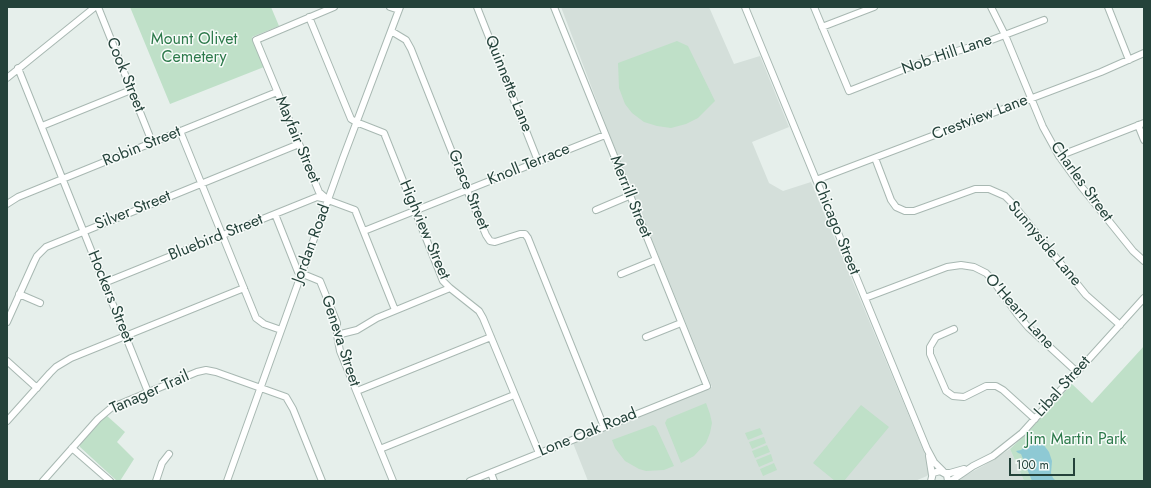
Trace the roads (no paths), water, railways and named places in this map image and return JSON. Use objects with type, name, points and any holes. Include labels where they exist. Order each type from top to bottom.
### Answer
[{"type":"street","points":[[7,78],[97,7]]},
{"type":"street","name":"Cook Street","points":[[97,7],[152,142]]},
{"type":"street","points":[[334,7],[309,17],[351,119],[356,122]]},
{"type":"street","points":[[390,7],[399,9]]},
{"type":"street","name":"Quinnette Lane","points":[[477,7],[538,161]]},
{"type":"street","name":"Merrill Street","points":[[554,7],[629,196],[707,386]]},
{"type":"street","name":"Chicago Street","points":[[745,7],[927,448],[934,462],[948,477],[949,481]]},
{"type":"street","points":[[814,7],[822,27],[874,7]]},
{"type":"street","name":"Charles Street","points":[[991,7],[1005,35],[1043,126],[1059,156],[1133,251],[1144,260]]},
{"type":"street","points":[[1108,7],[1129,60]]},
{"type":"street","name":"Jordan Road","points":[[227,481],[356,122],[399,9]]},
{"type":"street","name":"Mayfair Street","points":[[309,17],[256,40],[319,192],[328,200],[355,210],[396,310]]},
{"type":"street","name":"Nob Hill Lane","points":[[822,27],[849,91],[933,58],[982,44],[1044,20]]},
{"type":"street","name":"Grace Street","points":[[391,31],[406,40],[411,49],[486,235],[490,241],[495,242],[520,234],[525,234],[528,238],[604,427]]},
{"type":"street","name":"Crestview Lane","points":[[816,180],[1144,53]]},
{"type":"street","name":"Hockers Street","points":[[18,68],[148,392]]},
{"type":"street","points":[[42,126],[131,90]]},
{"type":"street","name":"Robin Street","points":[[7,204],[18,197],[277,92]]},
{"type":"street","name":"Highview Street","points":[[356,122],[384,133],[443,281],[479,311],[483,318],[539,453]]},
{"type":"street","points":[[1059,156],[1141,124],[1144,140]]},
{"type":"street","points":[[180,131],[258,321],[281,330]]},
{"type":"street","name":"Knoll Terrace","points":[[364,231],[605,135]]},
{"type":"street","name":"Silver Street","points":[[7,322],[34,262],[42,251],[51,244],[298,144]]},
{"type":"street","name":"Sunnyside Lane","points":[[875,158],[891,200],[896,207],[905,211],[914,211],[975,189],[989,189],[1005,196],[1086,294],[1120,325]]},
{"type":"street","points":[[596,210],[629,196]]},
{"type":"street","name":"Bluebird Street","points":[[104,283],[318,197],[328,200]]},
{"type":"street","points":[[275,214],[298,272],[302,274]]},
{"type":"street","points":[[621,274],[655,260]]},
{"type":"street","name":"O'Hearn Lane","points":[[864,298],[947,267],[961,265],[974,267],[986,273],[991,278],[1006,300],[1028,327],[1077,372]]},
{"type":"street","name":"Geneva Street","points":[[302,274],[320,280],[337,323],[337,335],[340,351],[393,481]]},
{"type":"street","points":[[7,421],[50,373],[63,362],[244,288]]},
{"type":"street","points":[[337,335],[357,330],[377,318],[450,288]]},
{"type":"street","points":[[19,294],[40,303]]},
{"type":"street","name":"Libal Street","points":[[949,481],[993,456],[1022,433],[1144,298]]},
{"type":"street","points":[[646,337],[681,323]]},
{"type":"street","points":[[954,329],[936,337],[930,347],[930,354],[946,391],[953,396],[964,397],[986,386],[996,386],[1003,390],[1035,419]]},
{"type":"street","points":[[356,391],[491,337]]},
{"type":"street","points":[[7,361],[37,388]]},
{"type":"street","name":"Tanager Trail","points":[[42,481],[104,413],[120,404],[148,392],[197,372],[206,370],[216,372],[286,397],[290,402],[322,481]]},
{"type":"street","name":"Lone Oak Road","points":[[470,481],[707,386]]},
{"type":"street","points":[[380,449],[514,395]]},
{"type":"street","points":[[72,448],[110,481]]},
{"type":"street","name":"Chicago Street","points":[[927,448],[932,467],[932,478]]},
{"type":"street","points":[[156,481],[162,463],[168,454]]},
{"type":"street","name":"Libal Street","points":[[932,478],[935,472],[957,471],[974,466]]},
{"type":"street","points":[[490,473],[494,481]]},
{"type":"water","points":[[1038,442],[1043,444],[1049,452],[1052,461],[1051,473],[1056,481],[1032,481],[1021,454],[1016,451],[1021,450],[1030,443]]},
{"type":"park label","name":"Mount Olivet Cemetery","points":[[194,49]]},
{"type":"park label","name":"Jim Martin Park","points":[[1076,440]]}]
